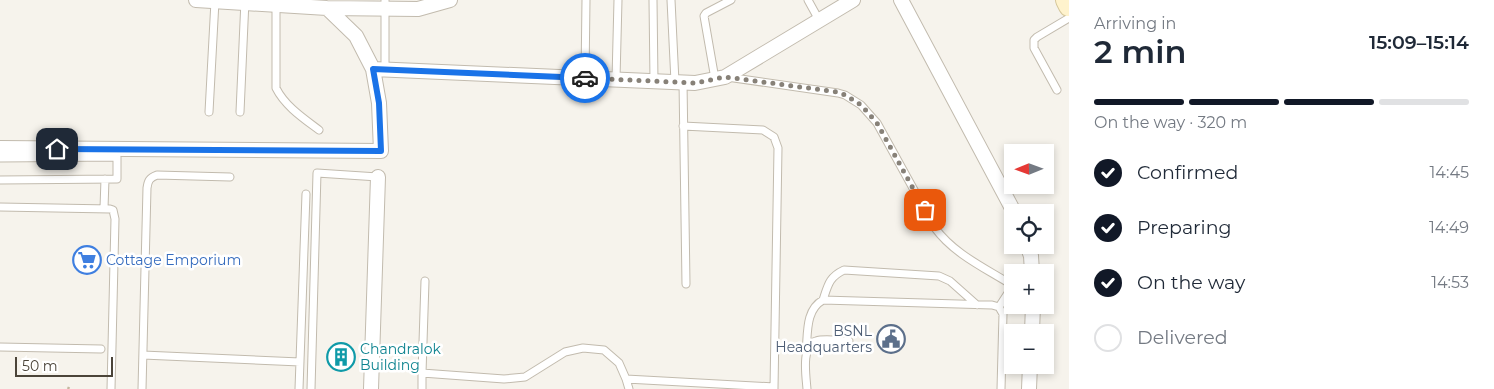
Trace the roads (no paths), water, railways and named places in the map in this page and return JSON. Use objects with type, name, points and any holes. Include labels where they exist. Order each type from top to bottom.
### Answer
[{"type":"main road","points":[[1066,0],[1069,6]]},
{"type":"street","points":[[196,0],[327,8],[385,4],[418,9],[450,0]]},
{"type":"street","points":[[379,69],[695,83],[720,78],[853,0]]},
{"type":"street","points":[[901,0],[1010,204]]},
{"type":"street","points":[[0,148],[381,151],[379,69],[356,36],[327,8]]},
{"type":"street","points":[[371,389],[378,176]]},
{"type":"street","points":[[1029,389],[1030,374]]},
{"type":"lane","points":[[585,78],[586,0]]},
{"type":"lane","points":[[616,79],[618,0]]},
{"type":"lane","points":[[653,0],[654,81]]},
{"type":"lane","points":[[671,0],[683,126],[686,284]]},
{"type":"lane","points":[[730,0],[706,13],[704,16],[720,78],[838,92],[861,105],[877,123],[935,228],[944,240],[956,250],[1004,281]]},
{"type":"lane","points":[[808,0],[819,20]]},
{"type":"lane","points":[[209,112],[215,1]]},
{"type":"lane","points":[[240,112],[245,2]]},
{"type":"lane","points":[[379,69],[385,4]]},
{"type":"lane","points":[[276,5],[276,88],[280,96],[292,109],[318,130]]},
{"type":"lane","points":[[1057,90],[1033,44],[1037,37],[1069,18]]},
{"type":"lane","points":[[626,378],[774,388],[778,148],[774,137],[763,130],[683,126]]},
{"type":"lane","points":[[0,158],[116,157],[116,179],[0,180]]},
{"type":"lane","points":[[311,389],[316,173],[378,176]]},
{"type":"lane","points":[[142,389],[148,180],[157,175],[230,177]]},
{"type":"lane","points":[[104,208],[105,179]]},
{"type":"lane","points":[[299,389],[306,194]]},
{"type":"lane","points":[[0,207],[104,208],[113,210],[115,219],[110,389]]},
{"type":"lane","points":[[824,300],[834,275],[844,270],[939,276],[950,281],[977,305]]},
{"type":"lane","points":[[422,389],[425,281]]},
{"type":"lane","points":[[999,307],[1004,299]]},
{"type":"lane","points":[[806,389],[806,352],[811,312],[817,304],[824,300],[992,305],[999,307]]},
{"type":"lane","points":[[999,307],[1002,314],[1001,389]]},
{"type":"lane","points":[[806,352],[811,344],[817,341],[848,341]]},
{"type":"lane","points":[[0,347],[101,349]]},
{"type":"lane","points":[[422,373],[504,379],[525,376],[565,352],[583,348],[604,350],[619,363],[629,389]]},
{"type":"lane","points":[[143,355],[300,362]]},
{"type":"place","name":"Cottage Emporium","points":[[87,260]]},
{"type":"place","name":"BSNL Headquarters","points":[[891,339]]},
{"type":"place","name":"Chandralok Building","points":[[341,357]]}]
